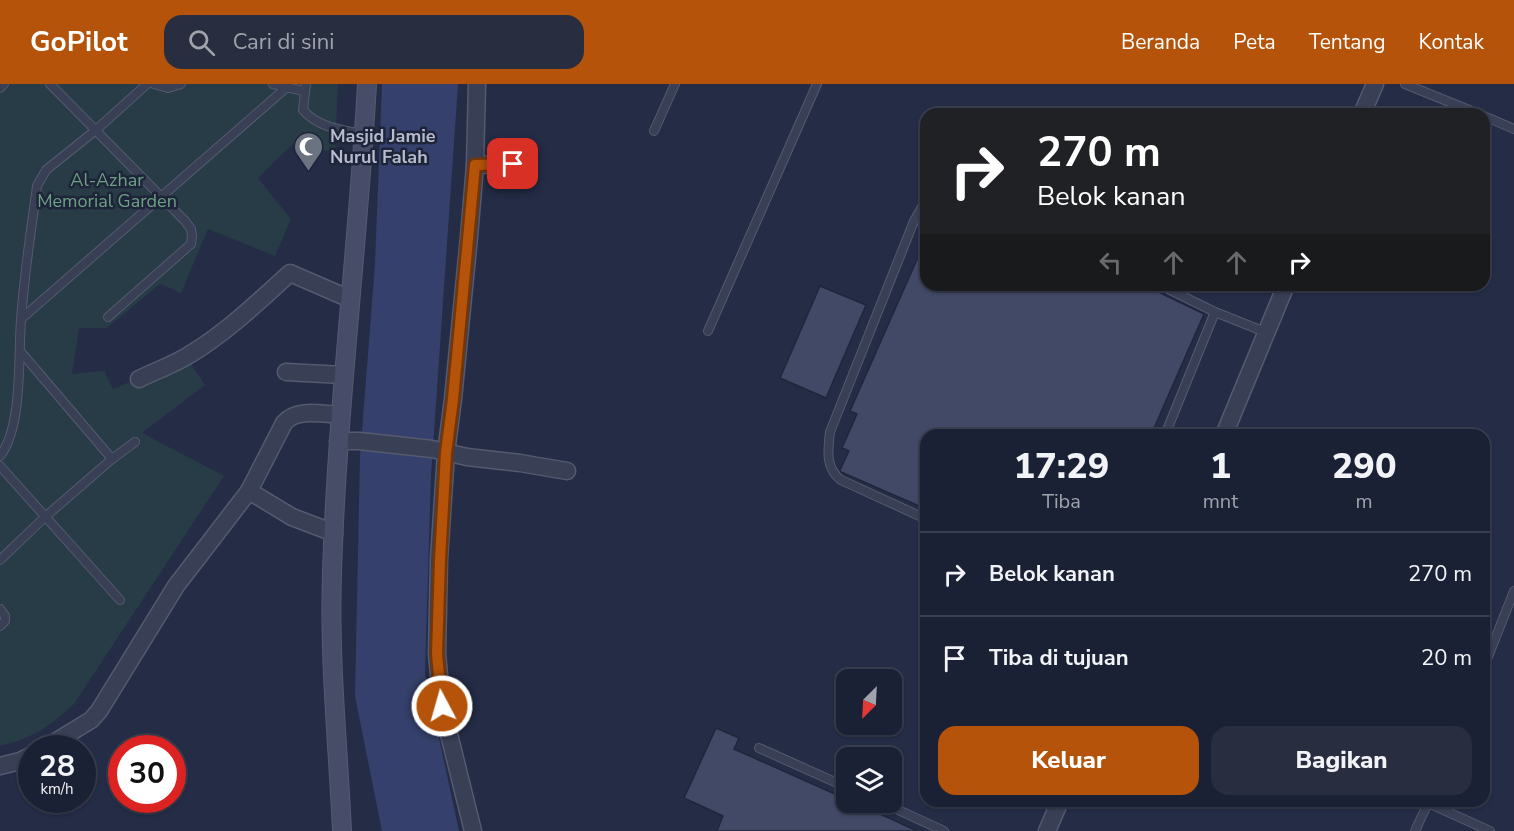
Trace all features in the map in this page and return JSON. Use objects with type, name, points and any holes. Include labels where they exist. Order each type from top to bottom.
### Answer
[{"type":"street","points":[[342,831],[332,651],[332,574],[338,441],[355,256],[367,84]]},
{"type":"street","points":[[473,831],[442,706],[437,654],[440,560],[439,451],[453,399],[475,165],[477,84]]},
{"type":"street","points":[[1365,108],[1375,84]]},
{"type":"street","points":[[475,165],[513,164]]},
{"type":"street","points":[[139,379],[188,356],[211,341],[242,317],[290,273],[350,299]]},
{"type":"street","points":[[1226,429],[1283,291]]},
{"type":"street","points":[[286,372],[343,375]]},
{"type":"street","points":[[66,735],[91,720],[99,711],[176,586],[249,491],[289,417],[298,414],[340,415]]},
{"type":"street","points":[[338,441],[359,441],[439,451],[567,471]]},
{"type":"street","points":[[249,491],[292,516],[334,533]]},
{"type":"street","points":[[0,766],[18,762]]},
{"type":"street","points":[[1047,831],[1057,807]]},
{"type":"lane","points":[[0,88],[4,84]]},
{"type":"lane","points":[[50,84],[163,197],[190,229],[192,237],[191,244],[108,317]]},
{"type":"lane","points":[[0,456],[11,432],[18,397],[21,319],[39,179],[46,170],[96,130],[147,84]]},
{"type":"lane","points":[[154,84],[168,88],[181,84]]},
{"type":"lane","points":[[273,84],[305,87],[303,110],[308,115],[330,127],[362,135]]},
{"type":"lane","points":[[654,131],[675,84]]},
{"type":"lane","points":[[708,331],[817,84]]},
{"type":"lane","points":[[1405,84],[1464,108]]},
{"type":"lane","points":[[21,319],[287,87]]},
{"type":"lane","points":[[1490,119],[1514,129]]},
{"type":"lane","points":[[920,210],[830,432],[828,458],[835,476],[841,480],[920,516]]},
{"type":"lane","points":[[1172,291],[1215,312],[1265,332]]},
{"type":"lane","points":[[1167,429],[1215,312]]},
{"type":"lane","points":[[20,351],[112,459]]},
{"type":"lane","points":[[0,560],[45,517],[135,442]]},
{"type":"lane","points":[[0,466],[120,600]]},
{"type":"lane","points":[[1490,652],[1514,591]]},
{"type":"lane","points":[[0,609],[6,616],[0,626]]},
{"type":"lane","points":[[759,748],[836,783]]},
{"type":"lane","points":[[1415,831],[1427,807]]},
{"type":"lane","points":[[1440,807],[1490,831]]},
{"type":"lane","points":[[902,812],[944,831]]},
{"type":"green space","name":"Al-Azhar Memorial Garden","points":[[0,84],[338,84],[335,153],[294,143],[258,178],[291,219],[275,256],[208,229],[181,293],[160,284],[107,328],[79,328],[72,374],[104,371],[113,389],[187,358],[205,385],[142,433],[224,476],[74,704],[40,731],[31,735],[18,735],[18,740],[0,746]]},
{"type":"water","points":[[382,84],[458,84],[431,476],[425,673],[459,831],[382,831],[355,696],[360,457],[375,264]]},
{"type":"building","points":[[920,253],[920,291],[1156,291],[1204,314],[1154,429],[920,429],[920,506],[841,472],[849,451],[842,448],[857,414],[850,411]]},
{"type":"building","points":[[820,286],[866,305],[826,398],[780,378]]},
{"type":"building","points":[[716,728],[739,738],[734,749],[836,795],[836,813],[878,813],[917,831],[717,831],[723,816],[684,798]]},
{"type":"place","name":"Masjid Jamie Nurul Falah","points":[[309,172]]},
{"type":"route","points":[[442,706],[437,654],[446,453],[475,165],[513,164]]}]
